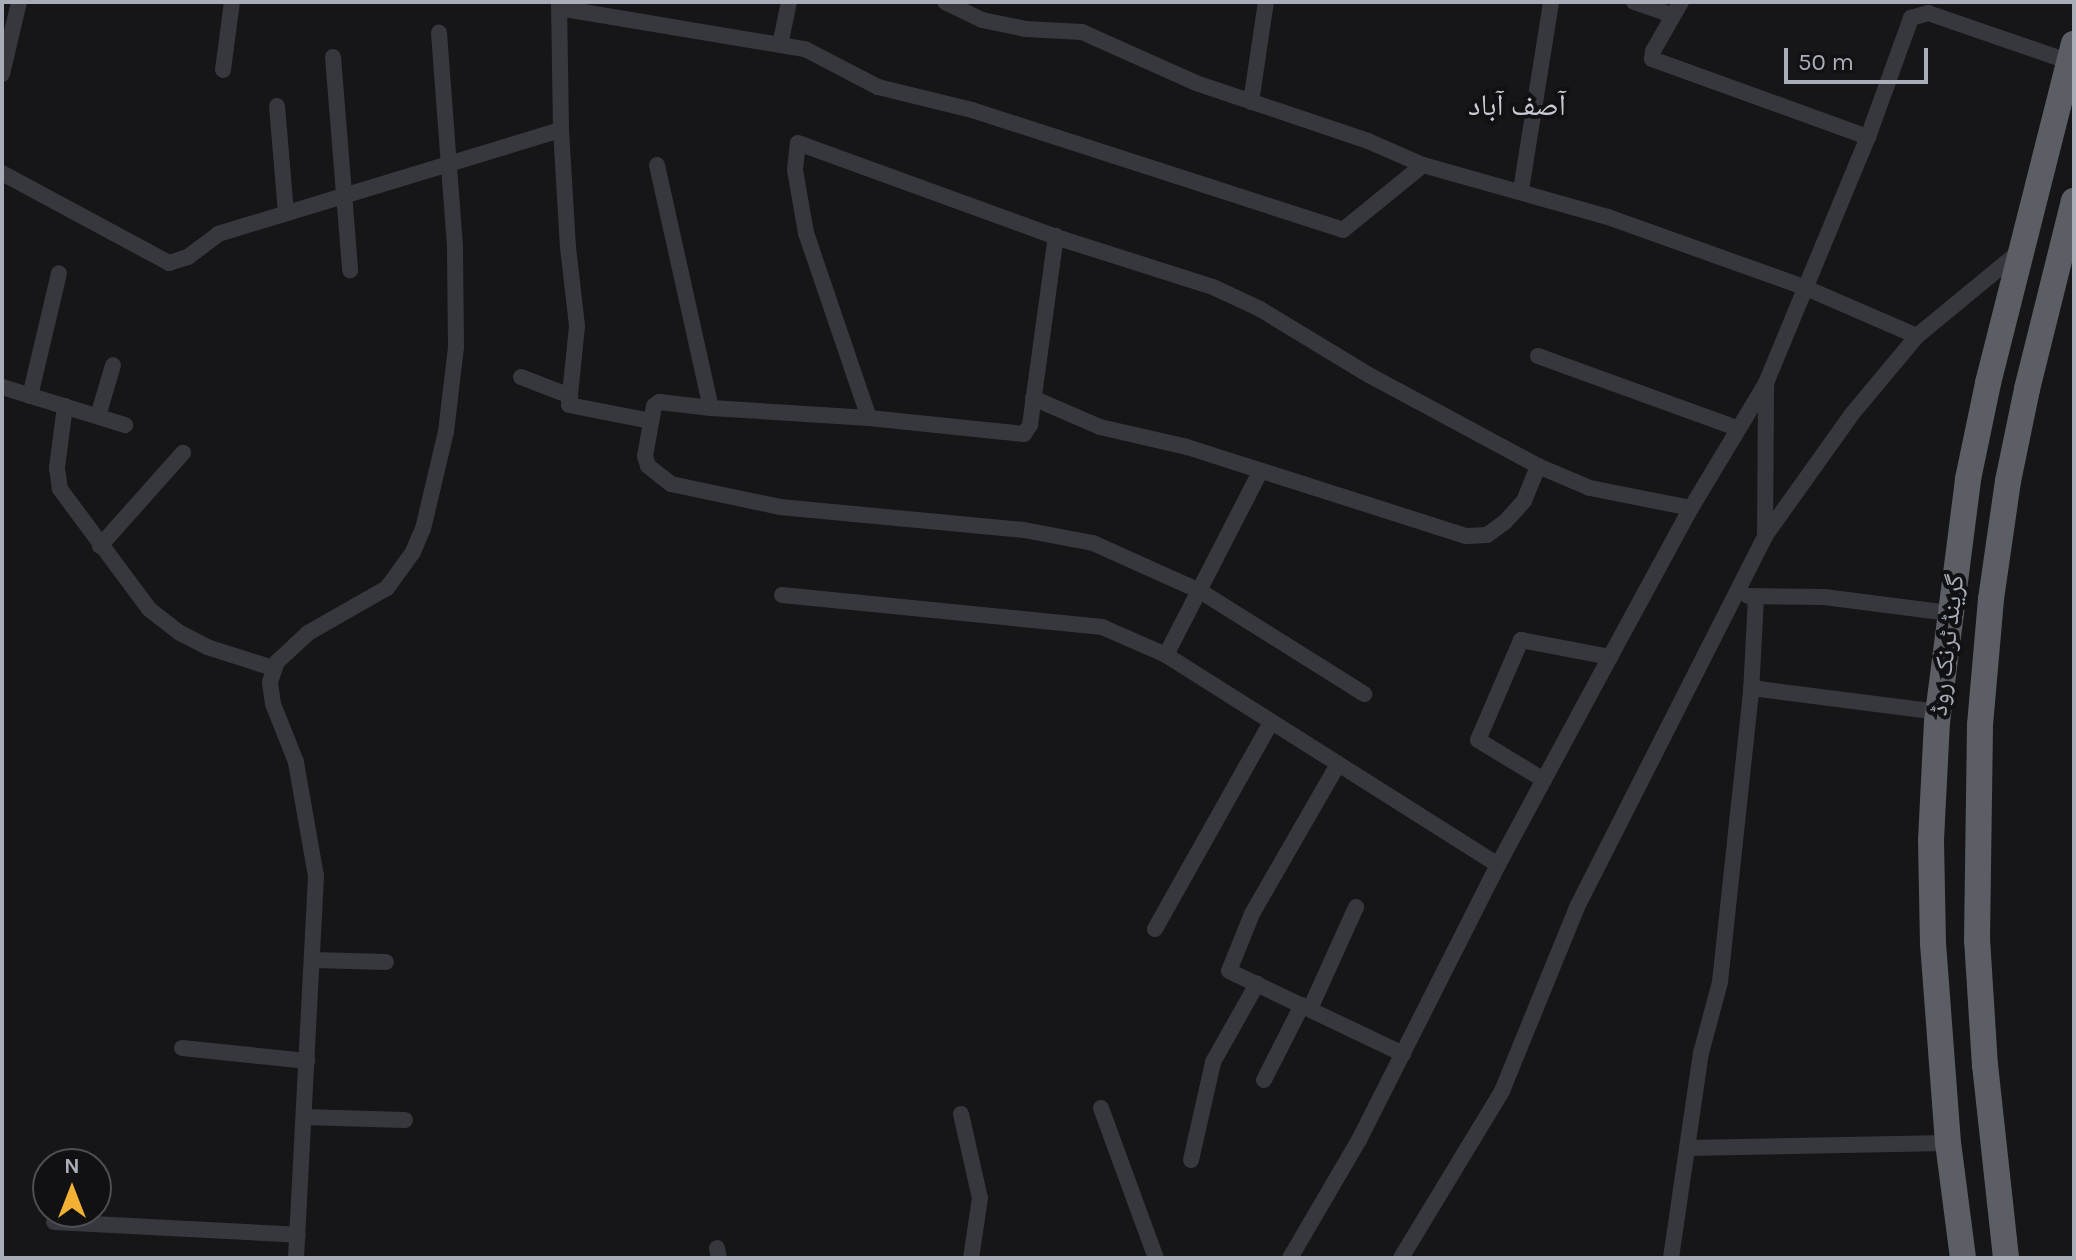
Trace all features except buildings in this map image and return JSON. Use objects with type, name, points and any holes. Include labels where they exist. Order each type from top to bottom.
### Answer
[{"type":"highway","name":"گرینڈ ٹرنک روڈ","points":[[1963,1258],[1948,1143],[1933,944],[1931,840],[1938,712],[1968,479],[2021,250],[2072,53]]},
{"type":"highway","name":"گرینڈ ٹرنک روڈ","points":[[2006,1258],[1986,1082],[1977,940],[1980,725],[1991,599],[2008,481],[2074,201]]},
{"type":"street","points":[[2,74],[19,2]]},
{"type":"street","points":[[223,70],[232,2]]},
{"type":"street","points":[[780,45],[789,2]]},
{"type":"street","points":[[945,2],[982,20],[1026,29],[1082,32],[1196,83],[1368,141],[1423,165],[1521,190],[1806,288],[1917,336]]},
{"type":"street","points":[[982,20],[987,2]]},
{"type":"street","points":[[1251,102],[1266,2]]},
{"type":"street","points":[[1521,190],[1551,2]]},
{"type":"street","points":[[1634,2],[1676,8],[1652,59],[1868,137]]},
{"type":"street","points":[[651,421],[575,409],[569,405],[577,326],[568,247],[561,130],[559,5],[805,49],[878,87],[972,110],[1343,230],[1423,165]]},
{"type":"street","points":[[1290,1258],[1359,1140],[1498,865],[1691,508],[1766,383],[1868,137],[1911,18],[1916,14],[1928,13],[2072,53]]},
{"type":"street","points":[[296,1258],[316,876],[296,762],[273,704],[273,668],[308,633],[387,588],[413,552],[423,529],[446,432],[454,374],[457,283],[439,33]]},
{"type":"street","points":[[333,57],[350,270]]},
{"type":"street","points":[[277,106],[286,213]]},
{"type":"street","points":[[2,173],[169,263],[188,257],[218,234],[561,130]]},
{"type":"street","points":[[869,418],[806,233],[795,170],[798,143],[1056,236],[1213,287],[1260,309],[1369,375],[1538,466],[1590,488],[1691,508]]},
{"type":"street","points":[[657,165],[711,408]]},
{"type":"street","points":[[1056,236],[1030,425],[1024,434],[869,418],[659,402],[654,406],[651,421],[645,456],[648,466],[671,484],[780,507],[1024,530],[1093,543],[1200,591],[1364,694]]},
{"type":"street","points":[[1401,1258],[1502,1091],[1577,907],[1765,536],[1852,414],[1917,336],[2021,250]]},
{"type":"street","points":[[30,396],[59,273]]},
{"type":"street","points":[[1538,356],[1737,428]]},
{"type":"street","points":[[98,416],[113,365]]},
{"type":"street","points":[[521,377],[570,396]]},
{"type":"street","points":[[1765,536],[1766,383]]},
{"type":"street","points":[[2,387],[125,425]]},
{"type":"street","points":[[1033,398],[1100,427],[1187,447],[1466,536],[1487,535],[1505,522],[1524,501],[1538,466]]},
{"type":"street","points":[[65,406],[57,468],[60,489],[149,609],[180,633],[207,647],[273,668]]},
{"type":"street","points":[[100,546],[183,453]]},
{"type":"street","points":[[1166,655],[1260,472]]},
{"type":"street","points":[[782,595],[1102,627],[1166,655],[1270,724],[1498,865]]},
{"type":"street","points":[[1671,1258],[1701,1053],[1720,982],[1751,688],[1756,596]]},
{"type":"street","points":[[1733,597],[1824,597],[1949,613]]},
{"type":"street","points":[[1544,780],[1478,740],[1521,640],[1610,657]]},
{"type":"street","points":[[1751,688],[1938,712]]},
{"type":"street","points":[[1155,929],[1270,724]]},
{"type":"street","points":[[1337,766],[1252,914],[1229,971],[1403,1054]]},
{"type":"street","points":[[1264,1080],[1306,1007],[1356,907]]},
{"type":"street","points":[[313,960],[386,962]]},
{"type":"street","points":[[1191,1160],[1213,1062],[1257,984]]},
{"type":"street","points":[[182,1048],[307,1061]]},
{"type":"street","points":[[1101,1108],[1156,1258]]},
{"type":"street","points":[[961,1114],[980,1198],[971,1258]]},
{"type":"street","points":[[304,1117],[405,1120]]},
{"type":"street","points":[[1687,1148],[1948,1143]]},
{"type":"street","points":[[112,1225],[298,1235]]},
{"type":"district","name":"آصف آباد","points":[[1517,105]]}]
